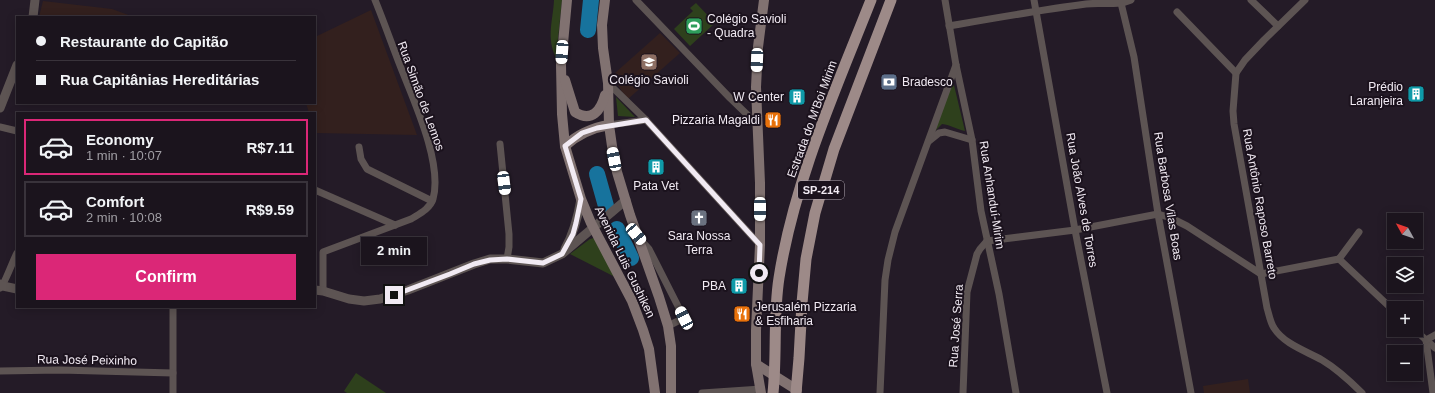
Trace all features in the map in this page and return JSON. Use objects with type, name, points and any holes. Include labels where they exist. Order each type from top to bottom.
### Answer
[{"type":"main road","name":"Avenida Luis Gushiken","points":[[567,0],[561,65],[562,114],[565,146],[581,199],[593,228],[632,301],[643,330],[649,349],[655,393]]},
{"type":"main road","name":"Avenida Luis Gushiken","points":[[605,0],[602,25],[603,48],[608,83],[609,125],[617,172],[636,234],[668,326],[671,346],[671,393]]},
{"type":"main road","name":"Estrada do M'Boi Mirim","points":[[773,393],[775,377],[776,303],[778,279],[794,206],[808,164],[871,0]]},
{"type":"main road","name":"SP-214","points":[[797,392],[806,259],[815,213],[834,149],[891,0]]},
{"type":"main road","points":[[761,391],[756,364],[760,245],[760,183],[756,87],[762,1]]},
{"type":"main road","points":[[561,65],[576,113],[584,116],[590,116],[598,111],[602,106],[608,83]]},
{"type":"main road","points":[[565,146],[582,133],[609,125]]},
{"type":"main road","points":[[756,364],[797,392]]},
{"type":"street","points":[[33,16],[35,0]]},
{"type":"street","name":"Rua Simão de Lemos","points":[[374,0],[418,113],[430,149],[434,171],[434,192],[432,201]]},
{"type":"street","points":[[636,0],[757,124]]},
{"type":"street","name":"Rua Anhanduí-Mirim","points":[[945,0],[956,65],[972,140],[981,211],[999,294],[1016,393]]},
{"type":"street","name":"Rua João Alves de Torres","points":[[1034,0],[1075,230],[1107,393]]},
{"type":"street","points":[[949,26],[1036,11],[1088,4],[1121,3],[1131,0]]},
{"type":"street","points":[[1251,0],[1278,26]]},
{"type":"street","points":[[1177,12],[1236,73],[1245,60],[1305,0]]},
{"type":"street","name":"Rua Barbosa Vilas Boas","points":[[1121,3],[1134,57],[1158,214],[1191,393]]},
{"type":"street","points":[[880,393],[884,300],[888,260],[895,232],[956,65]]},
{"type":"street","points":[[0,108],[16,68]]},
{"type":"street","name":"Rua Antônio Raposo Barreto","points":[[1236,73],[1233,105],[1234,124],[1271,323],[1281,336],[1296,347],[1321,360],[1341,373],[1362,393]]},
{"type":"street","points":[[608,83],[646,120],[760,245]]},
{"type":"street","points":[[609,125],[646,120]]},
{"type":"street","points":[[0,126],[16,131]]},
{"type":"street","points":[[929,141],[939,133],[945,132],[972,140]]},
{"type":"street","points":[[500,144],[509,234],[507,259]]},
{"type":"street","points":[[316,252],[323,252],[395,225],[420,214],[432,201],[367,169],[361,159],[359,147]]},
{"type":"street","points":[[316,190],[395,225]]},
{"type":"street","points":[[562,254],[573,234],[581,199]]},
{"type":"street","points":[[323,252],[319,291],[349,299],[364,301],[380,299],[408,290],[474,264],[490,260],[507,259],[543,263],[562,254],[626,200]]},
{"type":"street","points":[[987,241],[1075,230],[1158,214],[1171,218],[1187,226],[1261,274],[1339,259],[1359,232]]},
{"type":"street","points":[[636,234],[649,249],[684,318],[668,326]]},
{"type":"street","name":"Rua José Serra","points":[[963,393],[967,292],[977,254],[987,241]]},
{"type":"street","points":[[16,255],[1,286],[16,289]]},
{"type":"street","points":[[1339,259],[1387,304]]},
{"type":"street","points":[[173,308],[173,393]]},
{"type":"street","points":[[1426,340],[1435,335]]},
{"type":"street","points":[[1423,337],[1435,348]]},
{"type":"street","points":[[1426,340],[1433,393]]},
{"type":"street","name":"Rua José Peixinho","points":[[0,371],[60,370],[173,373]]},
{"type":"street","points":[[702,393],[761,391]]},
{"type":"shaded area","points":[[43,1],[112,9],[131,16],[39,16]]},
{"type":"shaded area","points":[[371,10],[417,135],[316,133],[316,112],[309,112],[306,104],[316,104],[316,37]]},
{"type":"shaded area","name":"Colégio Savioli","points":[[660,33],[680,53],[628,99],[616,81],[615,73]]},
{"type":"shaded area","points":[[1248,379],[1250,393],[1204,393],[1203,386]]},
{"type":"green space","points":[[554,0],[562,0],[556,58],[551,43]]},
{"type":"green space","name":"Colégio Savioli - Quadra","points":[[696,3],[715,23],[690,46],[674,29],[693,11],[690,8]]},
{"type":"green space","points":[[953,81],[965,131],[942,124],[934,132]]},
{"type":"green space","points":[[616,97],[635,117],[618,116]]},
{"type":"green space","points":[[594,238],[615,277],[570,254],[590,239]]},
{"type":"green space","points":[[356,373],[386,393],[347,393],[344,391]]},
{"type":"waterway","points":[[588,30],[591,0]]},
{"type":"waterway","points":[[597,174],[606,206]]},
{"type":"waterway","points":[[617,229],[631,258]]},
{"type":"place","name":"Colégio Savioli - Quadra","points":[[694,26]]},
{"type":"place","name":"Colégio Savioli","points":[[649,62]]},
{"type":"place","name":"Bradesco","points":[[889,82]]},
{"type":"place","name":"Prédio Laranjeira","points":[[1416,94]]},
{"type":"place","name":"W Center","points":[[797,97]]},
{"type":"place","name":"Pizzaria Magaldi","points":[[773,120]]},
{"type":"place","name":"Pata Vet","points":[[656,167]]},
{"type":"place","name":"Sara Nossa Terra","points":[[699,218]]},
{"type":"place","name":"PBA","points":[[739,286]]},
{"type":"place","name":"Jerusalém Pizzaria & Esfiharia","points":[[742,314]]},
{"type":"route","points":[[394,295],[474,264],[490,260],[507,259],[543,263],[562,254],[573,234],[581,199],[565,146],[582,133],[597,128],[646,120],[760,245],[759,273]]}]
